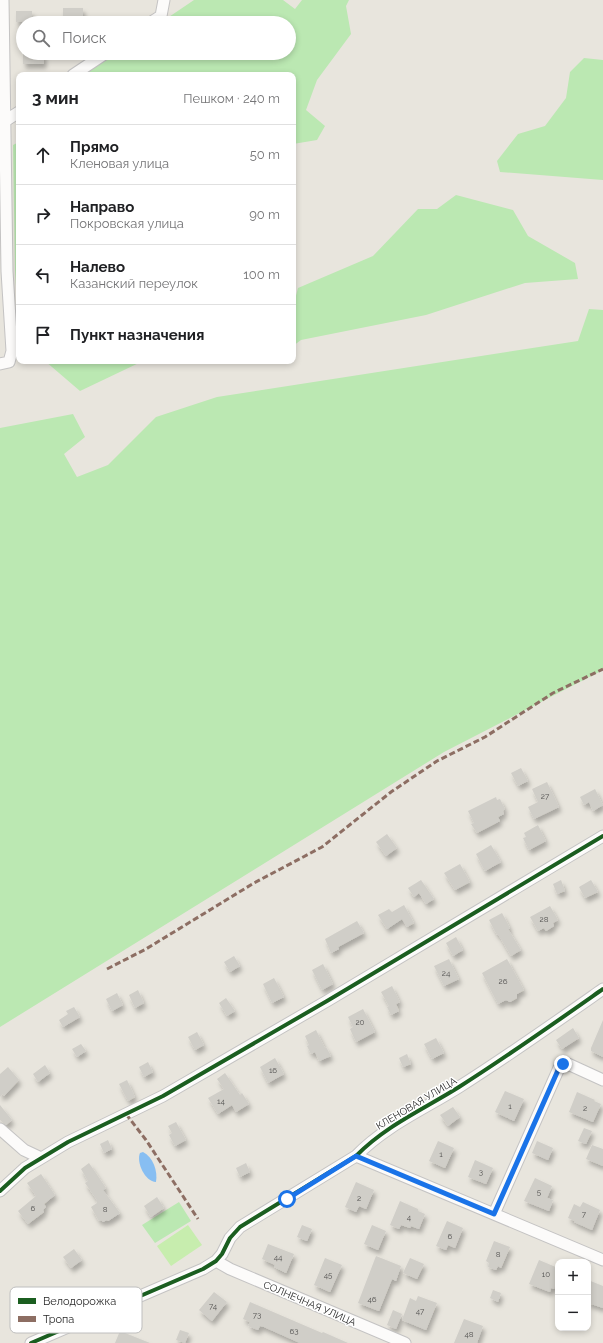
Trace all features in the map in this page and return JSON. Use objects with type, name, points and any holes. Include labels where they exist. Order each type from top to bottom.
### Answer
[{"type":"street","points":[[3,0],[7,271],[12,351],[4,363]]},
{"type":"street","points":[[161,16],[164,0]]},
{"type":"street","points":[[78,72],[96,60]]},
{"type":"street","points":[[5,121],[16,114]]},
{"type":"street","points":[[0,1191],[25,1168],[68,1142],[170,1092],[327,1001],[603,836]]},
{"type":"street","name":"КЛЕНОВАЯ УЛИЦА","points":[[142,1296],[203,1269],[216,1261],[222,1254],[230,1238],[240,1227],[356,1156],[380,1133],[460,1086],[603,989]]},
{"type":"street","points":[[494,1214],[559,1068],[563,1064],[568,1064],[603,1080]]},
{"type":"street","points":[[0,1129],[24,1150],[41,1158]]},
{"type":"street","points":[[356,1156],[603,1260]]},
{"type":"street","name":"СОЛНЕЧНАЯ УЛИЦА","points":[[216,1261],[230,1269],[405,1343]]},
{"type":"street","name":"КЛЕНОВАЯ УЛИЦА","points":[[36,1342],[57,1333]]},
{"type":"green space","points":[[194,0],[283,0],[295,9],[302,0],[349,0],[346,6],[351,34],[317,80],[306,110],[325,126],[317,140],[296,144],[296,72],[88,72],[106,60],[296,60],[296,16],[170,16]]},
{"type":"green space","points":[[584,58],[603,60],[603,180],[500,172],[497,161],[518,134],[545,126],[566,98],[570,72]]},
{"type":"green space","points":[[16,144],[16,286],[15,270],[13,145]]},
{"type":"green space","points":[[456,195],[513,210],[528,236],[575,263],[578,279],[525,283],[426,315],[301,340],[296,344],[296,296],[298,288],[373,256],[418,209],[437,209]]},
{"type":"green space","points":[[589,309],[603,310],[603,670],[444,752],[0,1027],[0,428],[73,414],[85,437],[64,454],[77,477],[108,465],[156,417],[217,397],[578,341]]},
{"type":"green space","points":[[48,364],[137,364],[80,391]]},
{"type":"green space","points":[[179,1202],[191,1221],[155,1243],[142,1225]]},
{"type":"green space","points":[[188,1225],[202,1245],[171,1266],[157,1246]]},
{"type":"water","points":[[143,1152],[150,1157],[154,1165],[156,1182],[148,1179],[142,1171],[139,1157],[140,1153]]},
{"type":"building","points":[[63,8],[83,8],[83,16],[63,16]]},
{"type":"building","points":[[16,11],[32,11],[32,16],[16,16]]},
{"type":"building","points":[[23,60],[44,60],[44,64],[23,64]]},
{"type":"building","points":[[521,768],[528,781],[518,786],[511,773]]},
{"type":"building","points":[[547,782],[559,807],[534,819],[528,807],[538,802],[532,789]]},
{"type":"building","points":[[595,789],[603,805],[593,811],[589,802],[584,805],[580,797]]},
{"type":"building","points":[[496,797],[497,800],[500,799],[505,809],[503,811],[504,814],[498,817],[500,821],[477,833],[471,824],[474,823],[468,811]]},
{"type":"building","points":[[538,825],[546,841],[529,850],[523,838],[526,837],[524,833]]},
{"type":"building","points":[[387,834],[397,848],[386,856],[376,842]]},
{"type":"building","points":[[491,845],[501,862],[485,871],[476,854]]},
{"type":"building","points":[[460,864],[470,882],[455,890],[444,873]]},
{"type":"building","points":[[421,880],[434,899],[426,904],[419,893],[414,897],[408,888]]},
{"type":"building","points":[[561,880],[565,891],[557,894],[553,884]]},
{"type":"building","points":[[591,880],[598,892],[585,898],[579,887]]},
{"type":"building","points":[[404,905],[414,923],[407,927],[402,919],[387,929],[378,915],[389,909],[392,912]]},
{"type":"building","points":[[550,906],[558,920],[553,923],[554,926],[546,931],[544,928],[538,931],[530,917]]},
{"type":"building","points":[[502,913],[510,928],[508,929],[521,950],[511,956],[489,920]]},
{"type":"building","points":[[357,921],[364,933],[338,947],[339,949],[331,953],[325,939]]},
{"type":"building","points":[[456,937],[463,950],[453,956],[446,943]]},
{"type":"building","points":[[234,956],[240,966],[230,972],[224,962]]},
{"type":"building","points":[[449,959],[459,979],[444,986],[434,966]]},
{"type":"building","points":[[507,959],[524,990],[517,994],[517,998],[510,1002],[506,1000],[498,1004],[482,973]]},
{"type":"building","points":[[323,964],[333,984],[322,990],[312,970]]},
{"type":"building","points":[[274,978],[284,997],[272,1003],[263,984]]},
{"type":"building","points":[[392,986],[400,1002],[396,1004],[399,1011],[391,1015],[387,1007],[389,1006],[381,992]]},
{"type":"building","points":[[138,990],[144,1003],[135,1008],[129,995]]},
{"type":"building","points":[[117,993],[123,1005],[112,1011],[106,999]]},
{"type":"building","points":[[226,998],[235,1011],[227,1016],[219,1003]]},
{"type":"building","points":[[74,1007],[80,1017],[63,1027],[59,1020],[68,1014],[66,1011]]},
{"type":"building","points":[[363,1009],[375,1032],[356,1042],[350,1029],[353,1027],[348,1017]]},
{"type":"building","points":[[603,1020],[603,1057],[591,1051],[591,1048]]},
{"type":"building","points":[[573,1028],[579,1038],[562,1049],[556,1040]]},
{"type":"building","points":[[316,1030],[331,1056],[319,1061],[315,1052],[311,1054],[307,1046],[309,1045],[305,1036]]},
{"type":"building","points":[[197,1032],[204,1045],[195,1050],[188,1037]]},
{"type":"building","points":[[436,1038],[444,1053],[432,1059],[424,1044]]},
{"type":"building","points":[[81,1044],[86,1051],[77,1057],[72,1049]]},
{"type":"building","points":[[407,1054],[411,1064],[403,1067],[399,1058]]},
{"type":"building","points":[[275,1058],[284,1074],[268,1083],[260,1067]]},
{"type":"building","points":[[148,1062],[153,1072],[144,1077],[139,1067]]},
{"type":"building","points":[[45,1065],[50,1073],[38,1082],[33,1074]]},
{"type":"building","points":[[8,1067],[19,1080],[4,1096],[3,1094],[0,1097],[0,1074]]},
{"type":"building","points":[[225,1073],[240,1095],[242,1093],[249,1104],[236,1112],[232,1105],[218,1114],[208,1098],[224,1089],[217,1079]]},
{"type":"building","points":[[127,1080],[135,1097],[128,1101],[119,1084]]},
{"type":"building","points":[[505,1091],[524,1099],[514,1121],[495,1112]]},
{"type":"building","points":[[577,1092],[601,1104],[593,1122],[569,1112]]},
{"type":"building","points":[[0,1105],[12,1120],[6,1125],[0,1120]]},
{"type":"building","points":[[453,1107],[460,1117],[448,1126],[440,1115]]},
{"type":"building","points":[[176,1122],[186,1140],[175,1146],[169,1135],[172,1133],[168,1126]]},
{"type":"building","points":[[584,1128],[592,1131],[586,1144],[578,1141]]},
{"type":"building","points":[[108,1140],[112,1149],[104,1153],[100,1144]]},
{"type":"building","points":[[438,1141],[454,1148],[445,1168],[429,1161]]},
{"type":"building","points":[[537,1141],[553,1148],[548,1160],[532,1153]]},
{"type":"building","points":[[592,1145],[603,1149],[603,1166],[586,1159]]},
{"type":"building","points":[[475,1160],[493,1168],[486,1184],[468,1177]]},
{"type":"building","points":[[89,1163],[106,1188],[103,1190],[120,1213],[108,1221],[99,1221],[91,1207],[97,1203],[97,1200],[85,1183],[88,1181],[81,1169]]},
{"type":"building","points":[[246,1163],[250,1172],[240,1177],[236,1168]]},
{"type":"building","points":[[41,1174],[55,1195],[44,1204],[46,1207],[43,1210],[44,1212],[28,1224],[18,1211],[36,1196],[27,1183]]},
{"type":"building","points":[[535,1178],[552,1186],[547,1198],[553,1200],[549,1211],[524,1201]]},
{"type":"building","points":[[356,1182],[374,1190],[366,1209],[359,1206],[356,1212],[345,1207]]},
{"type":"building","points":[[157,1197],[164,1208],[151,1217],[144,1206]]},
{"type":"building","points":[[400,1201],[418,1209],[418,1211],[425,1214],[419,1229],[401,1225],[399,1229],[390,1225]]},
{"type":"building","points":[[583,1202],[600,1210],[592,1230],[568,1218],[574,1204],[580,1207]]},
{"type":"building","points":[[447,1221],[463,1228],[455,1248],[448,1245],[446,1250],[436,1246]]},
{"type":"building","points":[[302,1225],[312,1229],[307,1241],[297,1237]]},
{"type":"building","points":[[372,1225],[386,1231],[378,1250],[364,1244]]},
{"type":"building","points":[[494,1241],[510,1247],[501,1268],[498,1266],[496,1270],[488,1267],[489,1263],[486,1261]]},
{"type":"building","points":[[268,1244],[294,1254],[286,1273],[274,1267],[275,1265],[262,1259]]},
{"type":"building","points":[[74,1249],[82,1260],[71,1268],[63,1257]]},
{"type":"building","points":[[376,1256],[401,1266],[396,1281],[392,1279],[379,1311],[358,1303]]},
{"type":"building","points":[[325,1258],[342,1265],[330,1292],[314,1285]]},
{"type":"building","points":[[410,1258],[424,1264],[417,1279],[403,1273]]},
{"type":"building","points":[[539,1260],[555,1267],[555,1286],[554,1289],[551,1288],[550,1292],[529,1284]]},
{"type":"building","points":[[591,1281],[603,1286],[603,1308],[591,1304]]},
{"type":"building","points":[[493,1290],[501,1293],[498,1302],[490,1298]]},
{"type":"building","points":[[214,1292],[227,1302],[212,1321],[199,1310]]},
{"type":"building","points":[[418,1296],[437,1303],[426,1330],[402,1320],[410,1298],[416,1301]]},
{"type":"building","points":[[250,1302],[348,1343],[300,1343],[264,1327],[260,1326],[258,1330],[248,1326],[250,1322],[243,1319]]},
{"type":"building","points":[[393,1310],[402,1314],[396,1329],[387,1325]]},
{"type":"building","points":[[464,1319],[483,1326],[477,1343],[454,1343]]},
{"type":"building","points":[[180,1330],[189,1333],[185,1343],[176,1340]]},
{"type":"building","points":[[119,1333],[125,1333],[150,1343],[115,1343]]},
{"type":"marked path","points":[[107,969],[146,949],[254,883],[322,847],[391,792],[437,761],[485,737],[553,693],[603,669]]},
{"type":"marked path","points":[[126,1114],[146,1140],[198,1219]]},
{"type":"cycle path","points":[[0,1191],[25,1168],[68,1142],[163,1096],[327,1001],[603,836]]},
{"type":"cycle path","points":[[142,1295],[203,1269],[216,1261],[222,1254],[230,1238],[240,1227],[356,1156],[367,1145],[405,1118],[446,1095],[477,1075],[532,1039],[603,989]]},
{"type":"cycle path","points":[[31,1343],[54,1333]]},
{"type":"route","points":[[287,1199],[356,1156],[494,1214],[559,1068],[563,1064]]}]
